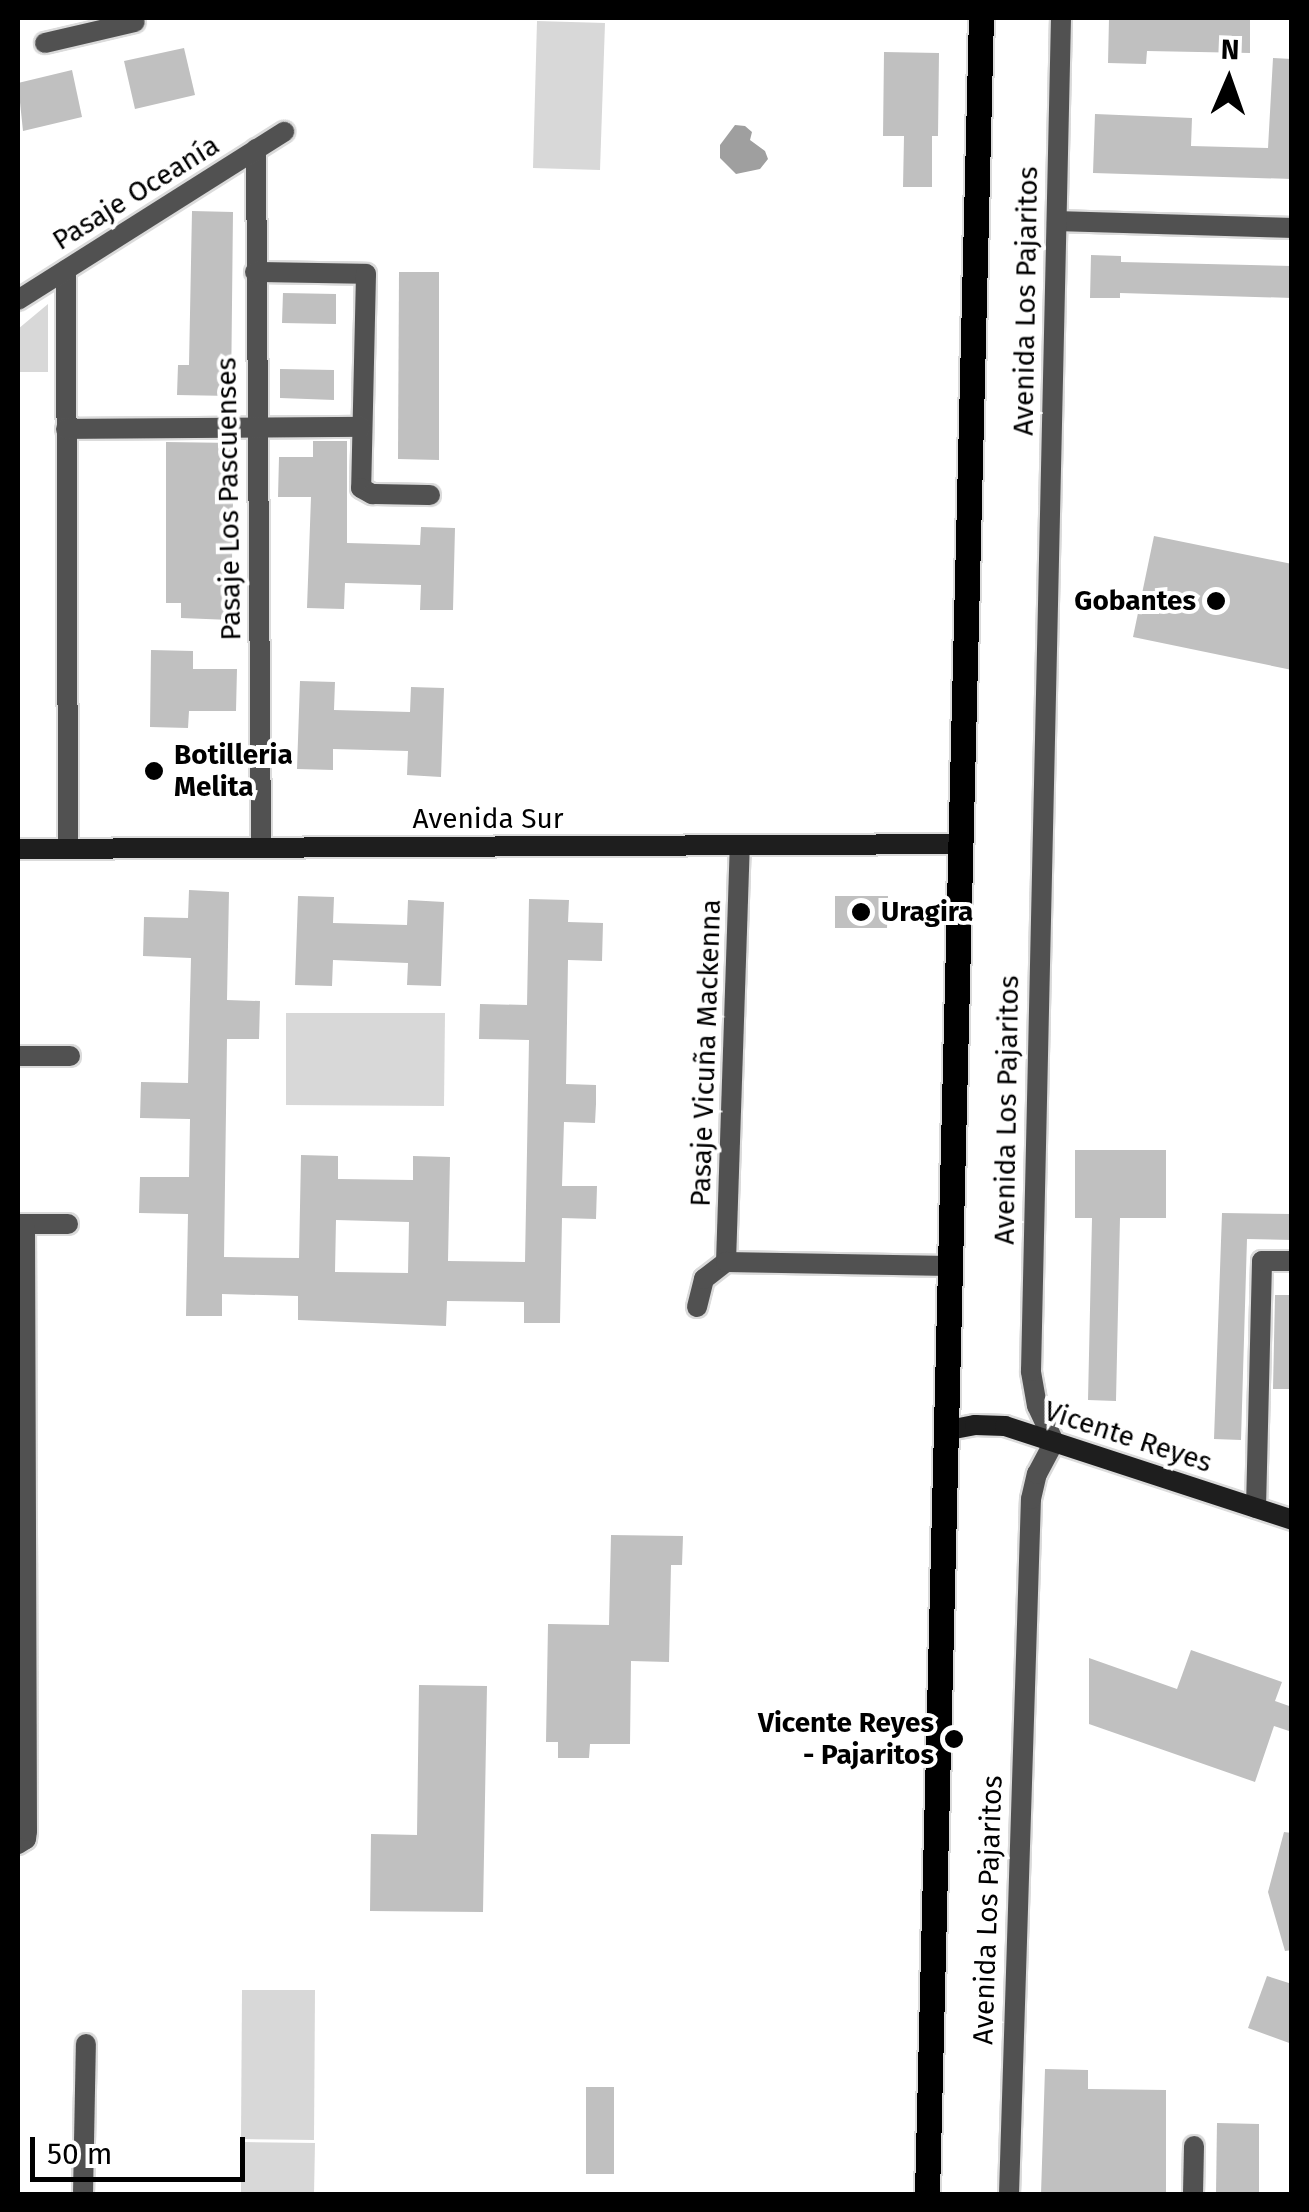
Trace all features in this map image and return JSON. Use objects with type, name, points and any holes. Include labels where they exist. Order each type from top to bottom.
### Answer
[{"type":"main road","name":"Avenida Los Pajaritos","points":[[927,2194],[981,18]]},
{"type":"street","name":"Avenida Los Pajaritos","points":[[1010,2194],[1031,1499],[1037,1474],[1054,1442],[1037,1406],[1031,1372],[1061,18]]},
{"type":"street","points":[[45,43],[87,25],[135,22]]},
{"type":"street","name":"Pasaje Oceanía","points":[[18,300],[284,132]]},
{"type":"street","name":"Pasaje Los Pascuenses","points":[[256,149],[261,848]]},
{"type":"street","points":[[1057,222],[1292,228]]},
{"type":"street","points":[[66,270],[68,849]]},
{"type":"street","points":[[255,272],[366,274],[361,428],[364,492],[430,495]]},
{"type":"street","points":[[66,429],[361,428]]},
{"type":"street","name":"Avenida Sur","points":[[18,849],[958,844]]},
{"type":"street","name":"Pasaje Vicuña Mackenna","points":[[726,1262],[740,846]]},
{"type":"street","points":[[18,1056],[70,1056]]},
{"type":"street","points":[[19,1844],[27,1831],[21,1224],[68,1224]]},
{"type":"street","points":[[1256,1508],[1262,1261],[1292,1261]]},
{"type":"street","points":[[697,1306],[704,1278],[726,1262],[949,1266]]},
{"type":"street","name":"Vicente Reyes","points":[[944,1431],[975,1424],[1006,1426],[1292,1520]]},
{"type":"street","points":[[83,2194],[86,2044]]},
{"type":"street","points":[[1193,2194],[1194,2146]]},
{"type":"shaded area","points":[[537,21],[605,23],[600,170],[533,168]]},
{"type":"shaded area","points":[[735,125],[752,132],[750,140],[765,151],[768,159],[760,169],[736,174],[720,158],[720,145]]},
{"type":"shaded area","points":[[48,304],[48,372],[18,372],[18,329]]},
{"type":"shaded area","points":[[286,1013],[445,1013],[444,1106],[286,1105]]},
{"type":"shaded area","points":[[242,1990],[315,1990],[314,2140],[241,2139]]},
{"type":"shaded area","points":[[241,2142],[315,2143],[314,2194],[241,2194]]},
{"type":"building","points":[[1109,18],[1250,18],[1250,53],[1147,51],[1146,64],[1108,63]]},
{"type":"building","points":[[184,48],[195,95],[135,109],[124,61]]},
{"type":"building","points":[[884,52],[939,53],[938,136],[932,136],[932,187],[903,187],[904,136],[883,136]]},
{"type":"building","points":[[1273,58],[1292,59],[1292,179],[1093,173],[1095,114],[1192,118],[1191,146],[1268,148]]},
{"type":"building","points":[[72,70],[82,117],[23,131],[18,83]]},
{"type":"building","points":[[192,211],[233,212],[231,396],[177,395],[178,365],[189,365]]},
{"type":"building","points":[[1091,255],[1121,256],[1121,262],[1292,266],[1292,298],[1120,293],[1120,298],[1090,298]]},
{"type":"building","points":[[399,272],[439,272],[439,460],[398,459]]},
{"type":"building","points":[[283,293],[336,294],[336,324],[282,323]]},
{"type":"building","points":[[280,369],[334,370],[334,400],[280,398]]},
{"type":"building","points":[[313,441],[347,441],[347,543],[420,545],[421,527],[455,528],[453,610],[420,610],[421,585],[345,583],[344,609],[307,608],[311,497],[278,497],[279,457],[313,457]]},
{"type":"building","points":[[166,442],[234,443],[231,620],[181,618],[181,603],[166,603]]},
{"type":"building","name":"Gobantes","points":[[1154,536],[1292,564],[1292,670],[1133,637]]},
{"type":"building","points":[[151,650],[193,651],[193,669],[237,669],[236,711],[189,711],[188,728],[150,727]]},
{"type":"building","points":[[300,681],[335,682],[334,710],[410,712],[411,687],[444,688],[441,777],[407,775],[408,751],[333,749],[333,770],[297,769]]},
{"type":"building","points":[[189,890],[229,892],[227,1000],[260,1001],[259,1039],[227,1039],[224,1257],[299,1258],[301,1155],[338,1156],[338,1179],[413,1180],[413,1156],[450,1157],[448,1261],[525,1262],[529,1040],[479,1039],[480,1004],[527,1005],[529,899],[569,900],[568,922],[603,923],[602,961],[568,960],[566,1084],[596,1085],[596,1104],[595,1123],[564,1122],[562,1186],[597,1186],[596,1219],[562,1218],[560,1323],[524,1323],[524,1302],[447,1301],[446,1326],[298,1320],[298,1296],[222,1294],[222,1316],[186,1316],[188,1214],[139,1213],[140,1177],[189,1177],[190,1119],[140,1118],[141,1082],[188,1083],[191,958],[143,956],[144,917],[188,918]],"holes":[[[336,1220],[409,1222],[408,1273],[335,1272]]]},
{"type":"building","points":[[298,896],[334,897],[333,923],[407,925],[408,900],[444,902],[441,986],[407,985],[408,963],[333,960],[332,986],[295,985]]},
{"type":"building","name":"Uragira","points":[[835,896],[888,896],[887,928],[835,928]]},
{"type":"building","points":[[1075,1150],[1166,1150],[1166,1218],[1120,1218],[1116,1401],[1088,1400],[1092,1218],[1075,1218]]},
{"type":"building","points":[[1222,1213],[1292,1214],[1292,1240],[1247,1239],[1241,1440],[1214,1439]]},
{"type":"building","points":[[1275,1295],[1292,1295],[1292,1389],[1273,1389]]},
{"type":"building","points":[[611,1535],[683,1536],[682,1565],[671,1565],[669,1662],[631,1661],[630,1744],[590,1744],[589,1758],[558,1758],[558,1742],[546,1742],[548,1624],[609,1625]]},
{"type":"building","points":[[1191,1650],[1282,1682],[1275,1701],[1292,1707],[1292,1732],[1274,1726],[1255,1782],[1089,1724],[1089,1658],[1177,1689]]},
{"type":"building","points":[[419,1685],[487,1686],[483,1912],[370,1911],[371,1834],[417,1835]]},
{"type":"building","points":[[1284,1832],[1292,1833],[1292,1950],[1285,1951],[1268,1892]]},
{"type":"building","points":[[1267,1976],[1292,1984],[1292,2044],[1248,2028]]},
{"type":"building","points":[[1045,2069],[1088,2070],[1088,2089],[1166,2090],[1166,2194],[1041,2194]]},
{"type":"building","points":[[586,2087],[614,2087],[614,2174],[586,2174]]},
{"type":"building","points":[[1217,2123],[1259,2124],[1259,2194],[1216,2194]]},
{"type":"place","name":"Gobantes","points":[[1216,601]]},
{"type":"place","name":"Botilleria Melita","points":[[154,771]]},
{"type":"place","name":"Uragira","points":[[861,912]]},
{"type":"place","name":"Vicente Reyes - Pajaritos","points":[[954,1739]]}]
